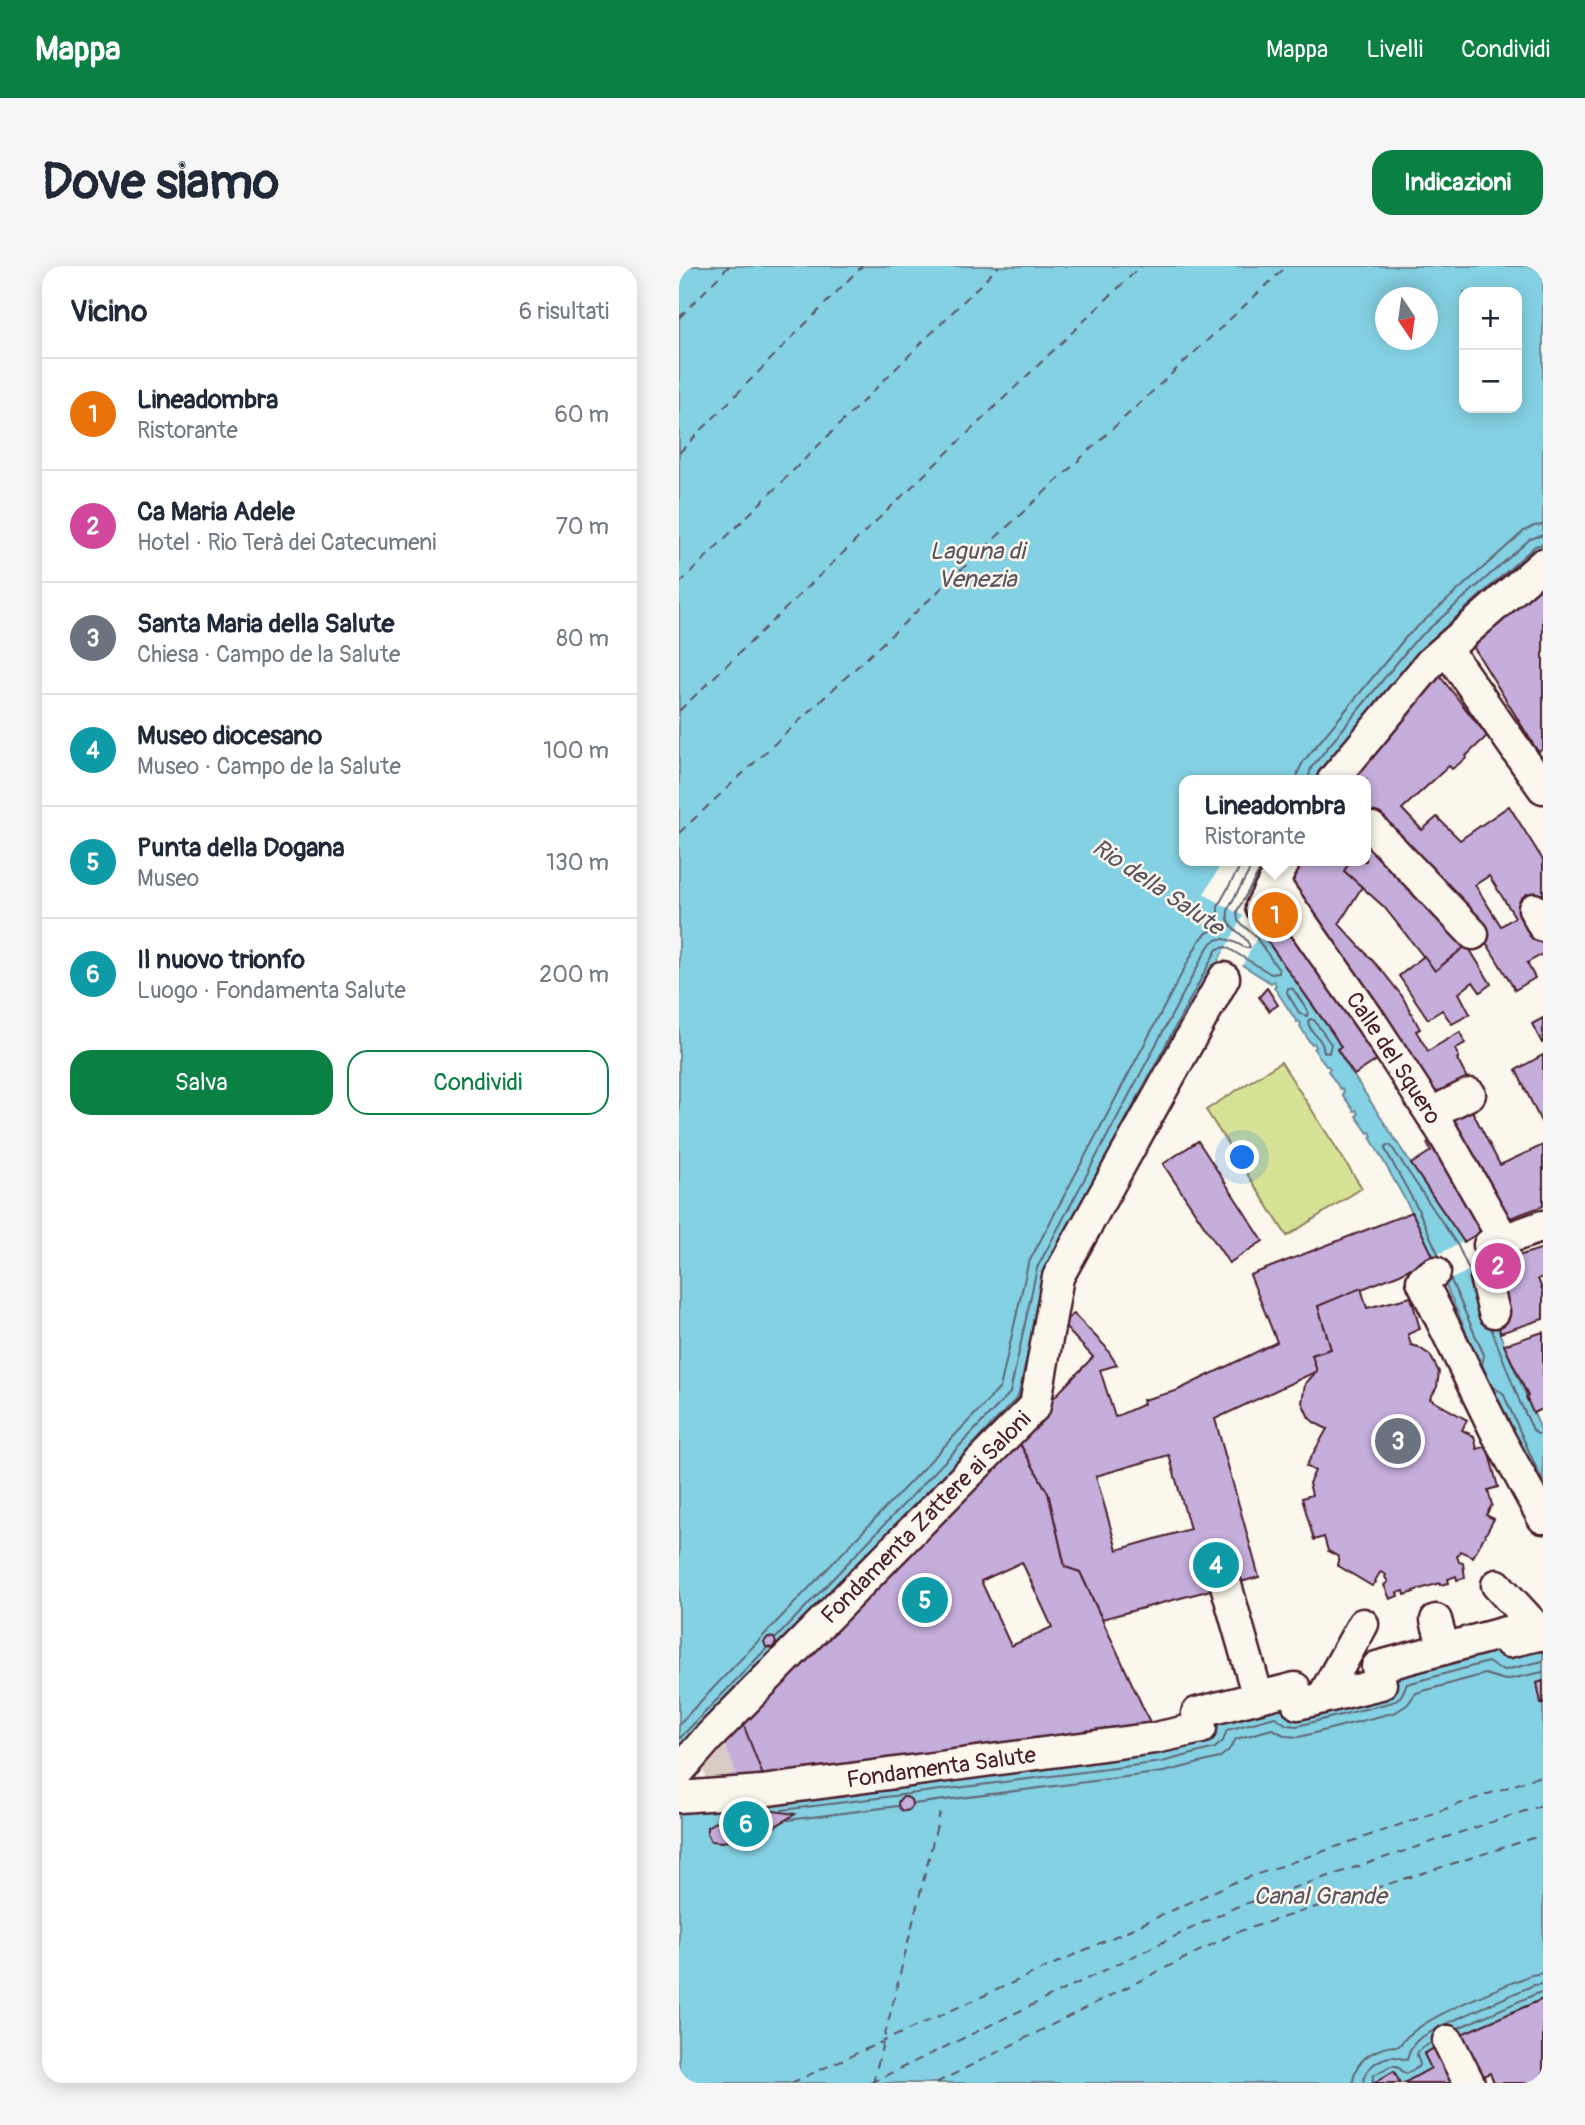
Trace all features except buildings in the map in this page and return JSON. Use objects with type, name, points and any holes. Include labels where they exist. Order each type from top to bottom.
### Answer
[{"type":"street","points":[[1337,775],[1430,663],[1543,564]]},
{"type":"street","points":[[1447,650],[1543,788]]},
{"type":"street","points":[[1372,828],[1473,934]]},
{"type":"street","name":"Calle del Squero","points":[[1273,884],[1372,1023],[1431,1113],[1487,1208],[1488,1256],[1494,1312]]},
{"type":"street","name":"Fondamenta Zattere ai Saloni","points":[[702,1771],[1035,1406],[1058,1277],[1224,978]]},
{"type":"street","points":[[1431,1113],[1470,1094]]},
{"type":"street","points":[[1488,1256],[1543,1226]]},
{"type":"street","points":[[1435,1272],[1422,1281],[1502,1432],[1543,1518]]},
{"type":"street","points":[[1226,1585],[1258,1697],[1295,1688],[1298,1704],[1381,1684],[1377,1667],[1506,1632],[1509,1642],[1543,1635]]},
{"type":"street","points":[[1497,1585],[1543,1635]]},
{"type":"street","points":[[1436,1620],[1444,1649]]},
{"type":"street","points":[[1322,1699],[1363,1624]]},
{"type":"street","name":"Fondamenta Salute","points":[[702,1771],[1155,1738],[1201,1728],[1197,1713],[1258,1697]]},
{"type":"street","points":[[1448,2040],[1469,2083]]},
{"type":"green space","points":[[1281,1062],[1362,1188],[1287,1236],[1206,1110]]},
{"type":"water","name":"Laguna di Venezia","points":[[679,266],[1543,266],[1543,549],[1425,654],[1326,775],[1179,775],[1179,866],[1270,866],[1243,916],[1260,931],[1333,1035],[1341,1047],[1337,1050],[1464,1242],[1504,1345],[1543,1434],[1543,1500],[1496,1396],[1488,1394],[1474,1364],[1477,1357],[1445,1283],[1441,1284],[1428,1259],[1433,1256],[1370,1137],[1370,1132],[1368,1133],[1356,1116],[1356,1110],[1354,1111],[1342,1094],[1342,1088],[1340,1089],[1328,1071],[1330,1069],[1314,1049],[1314,1043],[1311,1044],[1301,1024],[1274,987],[1274,981],[1271,983],[1223,953],[1051,1275],[1025,1401],[679,1762]]},
{"type":"water","name":"Canal Grande","points":[[1500,1642],[1543,1645],[1543,1999],[1450,2039],[1424,2054],[1431,2068],[1404,2083],[1400,2083],[1394,2072],[1374,2083],[679,2083],[679,1805],[1206,1719],[1387,1674]]},
{"type":"pier","points":[[1220,866],[1271,866],[1247,915],[1262,928],[1241,968],[1224,958],[1216,973],[1213,972],[1243,916],[1204,894]]},
{"type":"pier","points":[[1467,1240],[1479,1266],[1441,1284],[1428,1259]]},
{"type":"ferry route","points":[[679,318],[729,266]]},
{"type":"ferry route","points":[[679,453],[862,266]]},
{"type":"ferry route","points":[[679,584],[999,266]]},
{"type":"ferry route","points":[[679,711],[1141,266]]},
{"type":"ferry route","points":[[679,833],[1287,266]]},
{"type":"ferry route","points":[[791,2083],[1235,1882],[1543,1775]]},
{"type":"ferry route","points":[[870,2083],[1236,1907],[1543,1805]]},
{"type":"ferry route","points":[[873,2083],[940,1813]]},
{"type":"ferry route","points":[[936,2083],[1237,1932],[1543,1835]]},
{"type":"tunnel","points":[[711,1750],[724,1782]]},
{"type":"place","name":"Lineadombra","points":[[1275,915]]},
{"type":"place","name":"Ca Maria Adele","points":[[1498,1266]]},
{"type":"place","name":"Santa Maria della Salute","points":[[1398,1441]]},
{"type":"place","name":"Museo diocesano","points":[[1216,1565]]},
{"type":"place","name":"Punta della Dogana","points":[[925,1600]]},
{"type":"place","name":"Il nuovo trionfo","points":[[746,1824]]},
{"type":"water label","name":"Rio della Salute","points":[[1158,887]]}]
